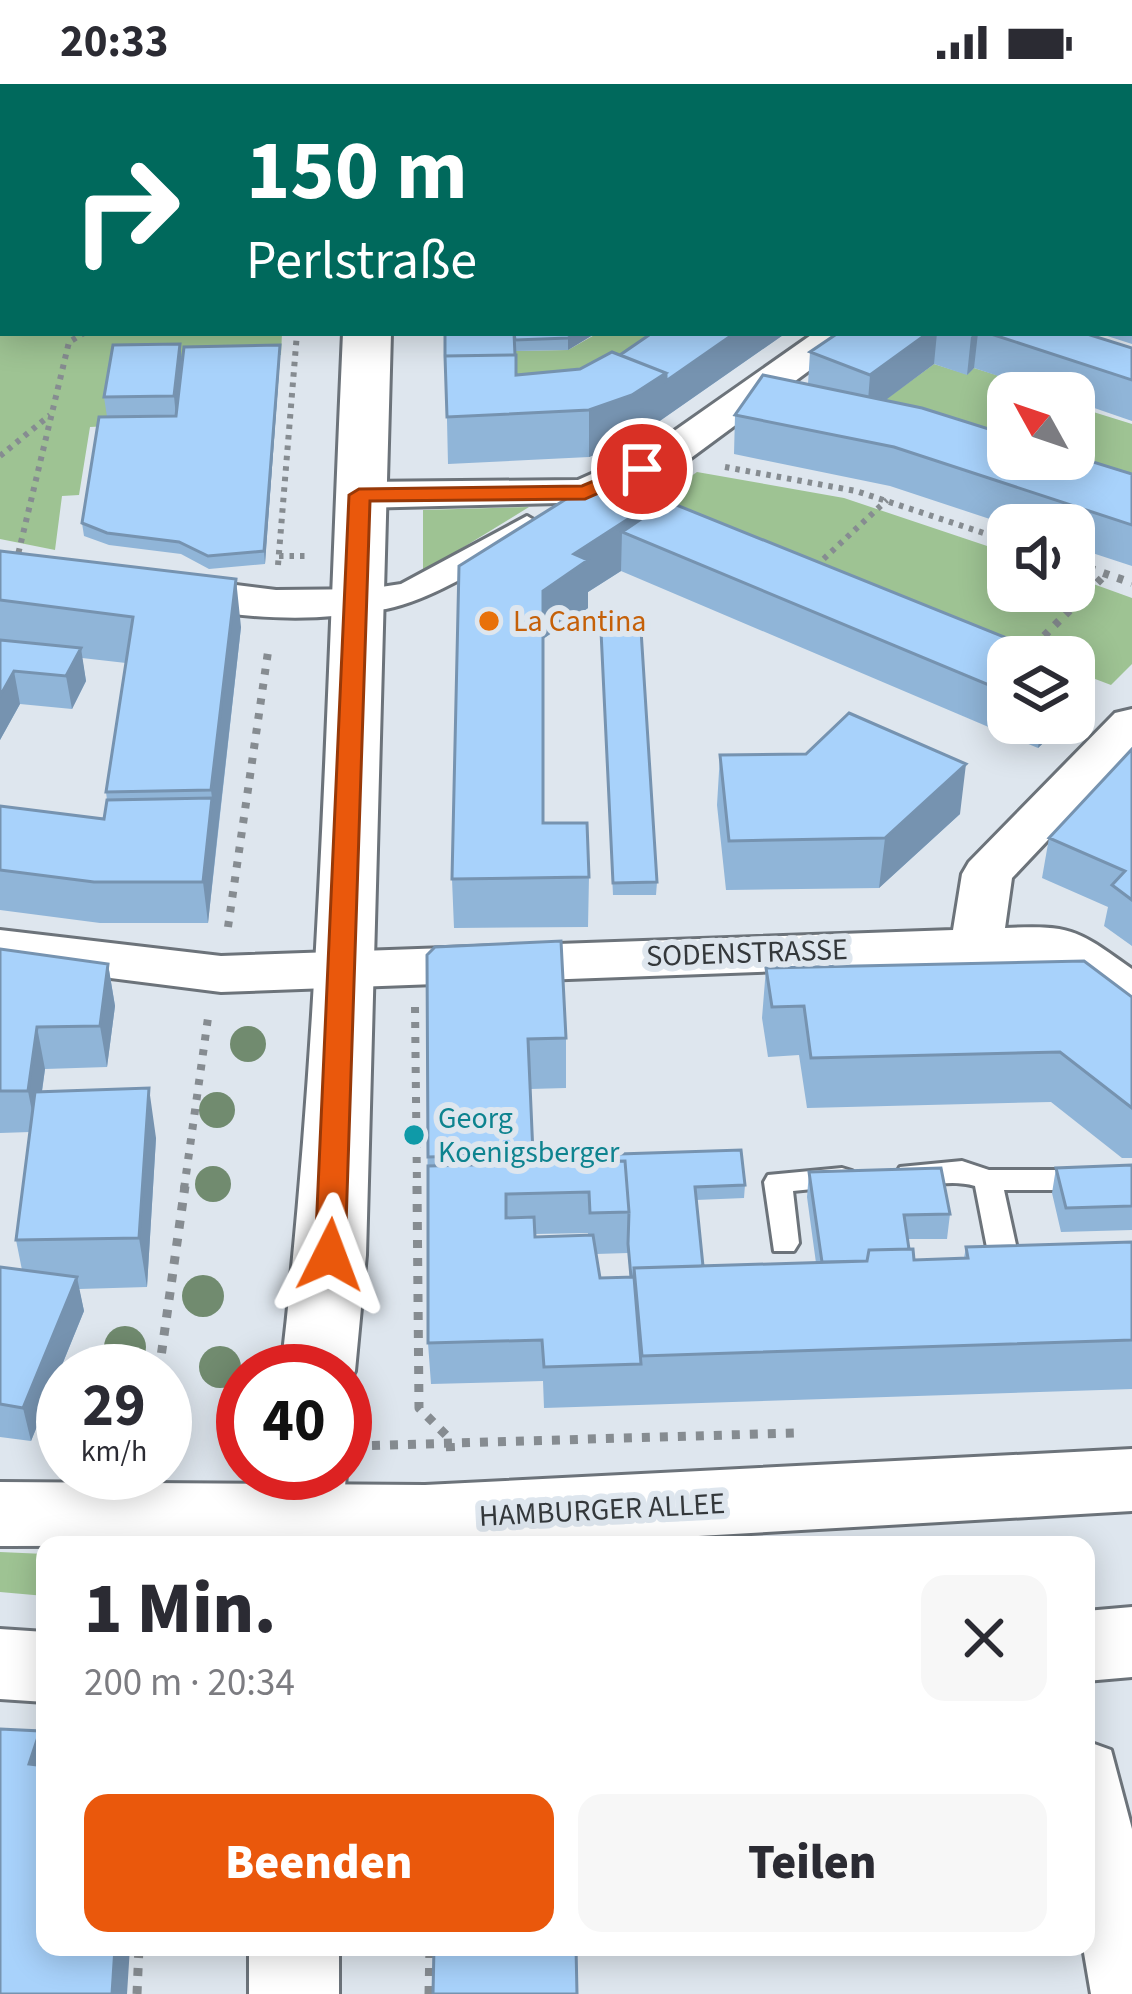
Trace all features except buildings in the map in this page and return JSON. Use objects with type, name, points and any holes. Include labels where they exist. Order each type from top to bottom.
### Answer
[{"type":"street","points":[[321,1344],[375,965],[359,599],[367,336]]},
{"type":"street","points":[[126,584],[275,603],[410,593],[585,493],[665,457],[836,336]]},
{"type":"street","points":[[359,495],[585,493]]},
{"type":"street","points":[[976,946],[987,874],[1132,723]]},
{"type":"street","name":"SODENSTRASSE","points":[[0,947],[221,974],[1060,943],[1132,995]]},
{"type":"street","name":"HAMBURGER ALLEE","points":[[0,1514],[535,1514],[1132,1480]]},
{"type":"street","points":[[1095,1645],[1132,1642]]},
{"type":"street","points":[[0,1664],[36,1666]]},
{"type":"street","points":[[1095,1820],[1128,1994]]},
{"type":"street","points":[[294,1956],[295,1994]]},
{"type":"lane","points":[[784,1243],[778,1182],[962,1171],[988,1180],[1132,1180]]},
{"type":"lane","points":[[988,1180],[1005,1263]]},
{"type":"path","points":[[14,569],[69,342],[78,336]]},
{"type":"path","points":[[163,1344],[208,1016],[221,974],[275,603],[297,336]]},
{"type":"path","points":[[0,456],[51,415]]},
{"type":"path","points":[[665,457],[887,500],[987,534]]},
{"type":"path","points":[[803,578],[887,500]]},
{"type":"path","points":[[1095,570],[1132,583]]},
{"type":"path","points":[[1044,636],[1106,574]]},
{"type":"path","points":[[375,965],[416,1013],[419,1408],[450,1439]]},
{"type":"path","points":[[372,1444],[799,1433]]},
{"type":"path","points":[[137,1994],[139,1956]]},
{"type":"path","points":[[429,1994],[430,1956]]},
{"type":"green space","points":[[0,336],[282,336],[281,355],[185,357],[181,375],[109,426],[90,427],[79,495],[62,496],[55,550],[0,539]]},
{"type":"green space","points":[[593,336],[701,336],[593,410],[517,421],[513,351],[568,350]]},
{"type":"green space","points":[[934,364],[966,374],[974,368],[987,372],[987,459],[867,413]]},
{"type":"green space","points":[[1095,413],[1132,424],[1132,515],[1041,480],[1095,480]]},
{"type":"green space","points":[[697,472],[844,498],[987,546],[987,612],[1095,612],[1095,585],[1132,598],[1132,664],[1111,685],[1095,679],[1095,636],[987,636],[651,504]]},
{"type":"green space","points":[[529,507],[423,572],[423,510]]},
{"type":"green space","points":[[0,1552],[36,1554],[36,1595],[0,1592]]},
{"type":"place","name":"La Cantina","points":[[489,621]]},
{"type":"place","name":"Georg Koenigsberger","points":[[414,1135]]},
{"type":"route","points":[[330,1255],[345,966],[359,495],[585,493],[642,469]]}]
